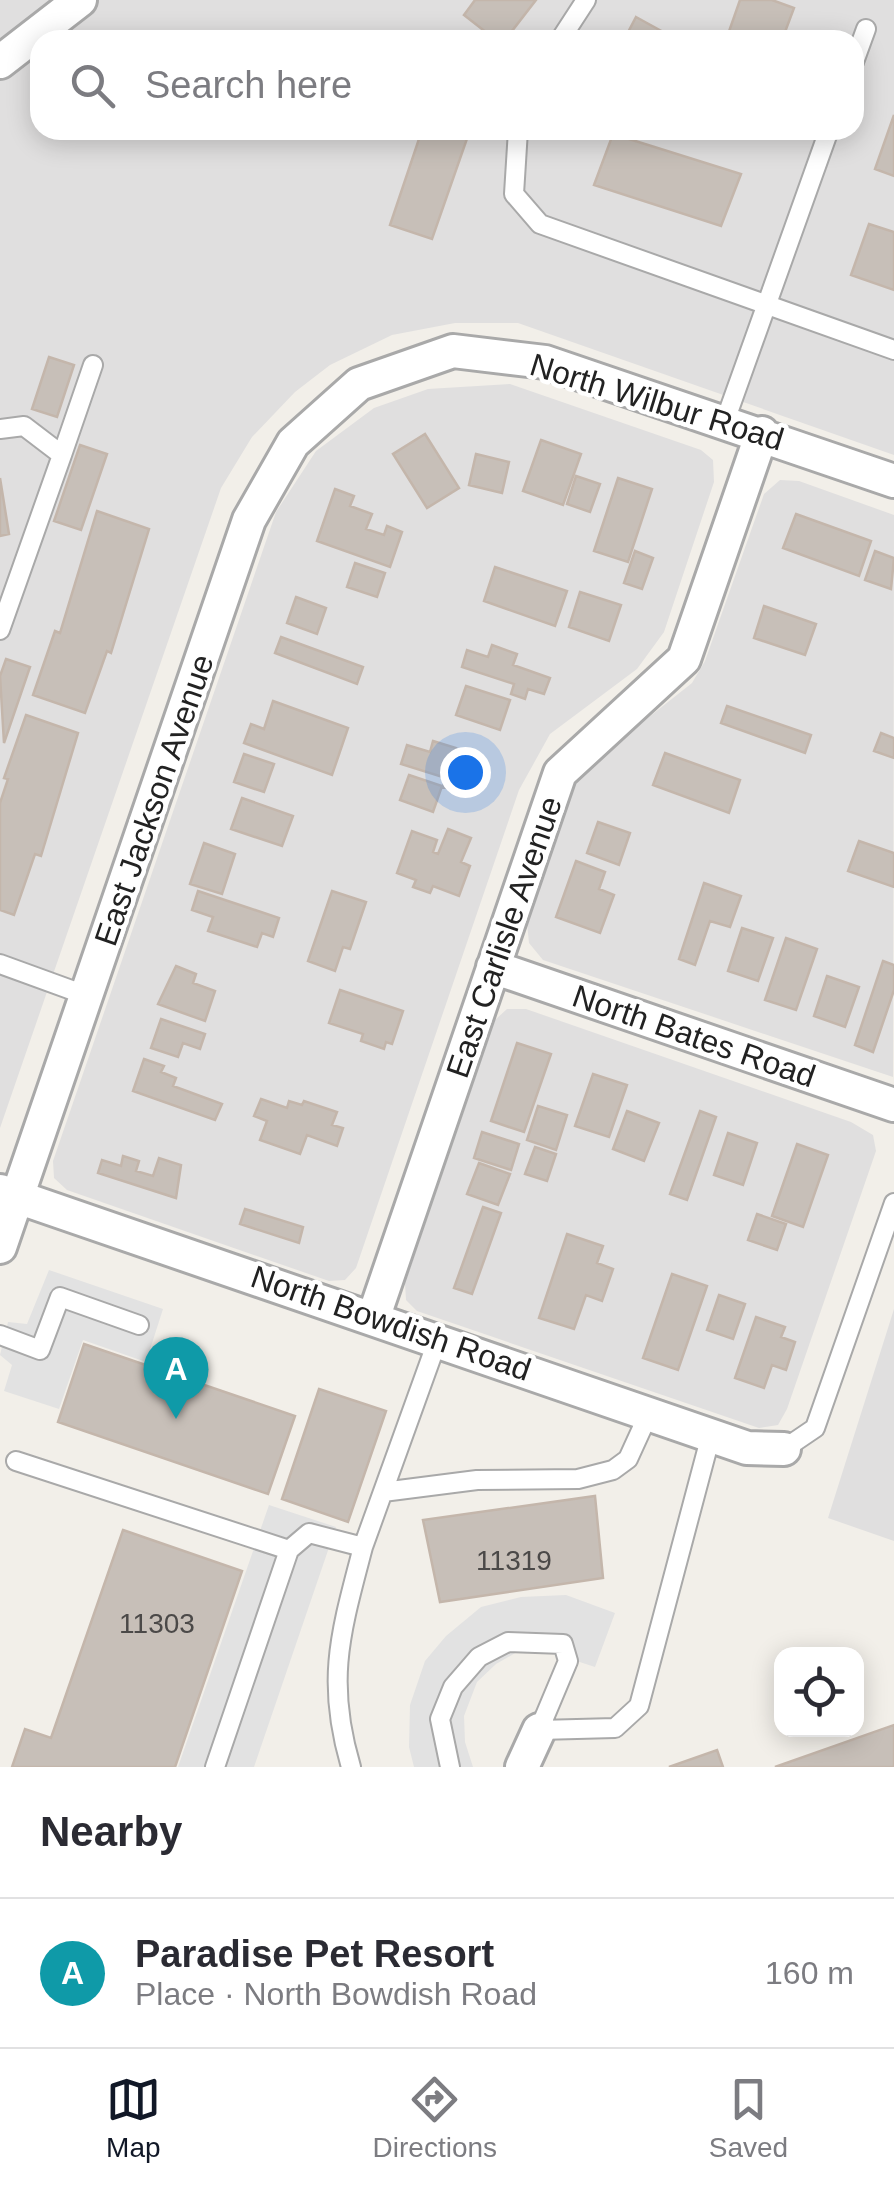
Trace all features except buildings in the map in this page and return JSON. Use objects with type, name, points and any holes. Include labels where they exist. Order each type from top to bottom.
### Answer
[{"type":"street","points":[[41,30],[80,0]]},
{"type":"street","points":[[0,62],[30,39]]},
{"type":"street","name":"North Wilbur Road","points":[[359,384],[453,351],[545,362],[894,481]]},
{"type":"street","name":"East Jackson Avenue","points":[[0,1247],[8,1194],[88,996],[249,520],[292,443],[359,384]]},
{"type":"street","name":"East Carlisle Avenue","points":[[374,1316],[560,773],[684,659],[762,433]]},
{"type":"street","name":"North Bates Road","points":[[494,967],[894,1105]]},
{"type":"street","name":"North Bowdish Road","points":[[8,1194],[374,1316],[747,1448],[784,1449]]},
{"type":"street","points":[[522,1767],[540,1730]]},
{"type":"lane","points":[[566,30],[586,0]]},
{"type":"lane","points":[[864,34],[866,29]]},
{"type":"lane","points":[[517,140],[514,194],[540,224],[894,350]]},
{"type":"lane","points":[[724,421],[825,140]]},
{"type":"lane","points":[[0,630],[93,365]]},
{"type":"lane","points":[[0,430],[24,426],[62,455]]},
{"type":"lane","points":[[0,964],[88,996]]},
{"type":"lane","points":[[784,1449],[815,1428],[894,1203]]},
{"type":"lane","points":[[0,1336],[40,1350],[60,1297],[139,1325]]},
{"type":"lane","points":[[352,1767],[336,1718],[340,1639],[363,1546],[438,1339]]},
{"type":"lane","points":[[383,1492],[477,1480],[578,1480],[614,1470],[628,1458],[649,1413]]},
{"type":"lane","points":[[450,1767],[440,1719],[453,1687],[478,1657],[508,1642],[563,1644],[568,1661],[540,1730],[615,1728],[639,1706],[711,1435]]},
{"type":"lane","points":[[16,1460],[289,1550]]},
{"type":"lane","points":[[215,1767],[289,1550],[309,1533],[363,1546]]},
{"type":"shaded area","points":[[0,0],[894,0],[894,455],[518,323],[455,323],[392,335],[330,365],[295,392],[252,437],[221,488],[0,1128]]},
{"type":"shaded area","points":[[510,384],[701,450],[713,460],[714,482],[664,632],[637,669],[550,734],[519,790],[356,1268],[345,1280],[329,1281],[67,1190],[54,1178],[53,1161],[276,512],[316,451],[374,408],[428,389]]},
{"type":"shaded area","points":[[780,480],[799,481],[894,515],[893,1077],[543,960],[529,943],[527,923],[574,786],[587,766],[692,683],[705,661],[764,494]]},
{"type":"shaded area","points":[[507,1009],[526,1009],[851,1122],[873,1135],[876,1151],[787,1409],[778,1425],[759,1428],[417,1311],[406,1300],[405,1283],[495,1020]]},
{"type":"shaded area","points":[[49,1270],[163,1309],[146,1362],[83,1340],[59,1409],[4,1391],[12,1365],[0,1355],[8,1322],[27,1324]]},
{"type":"shaded area","points":[[894,1309],[894,1541],[828,1518]]},
{"type":"shaded area","points":[[269,1505],[336,1527],[254,1767],[178,1767]]},
{"type":"shaded area","points":[[566,1595],[615,1613],[595,1667],[543,1650],[517,1652],[477,1682],[464,1716],[465,1742],[473,1767],[414,1767],[409,1747],[410,1705],[425,1661],[446,1636],[481,1607],[521,1597]]},
{"type":"place","name":"Paradise Pet Resort","points":[[176,1419]]}]
